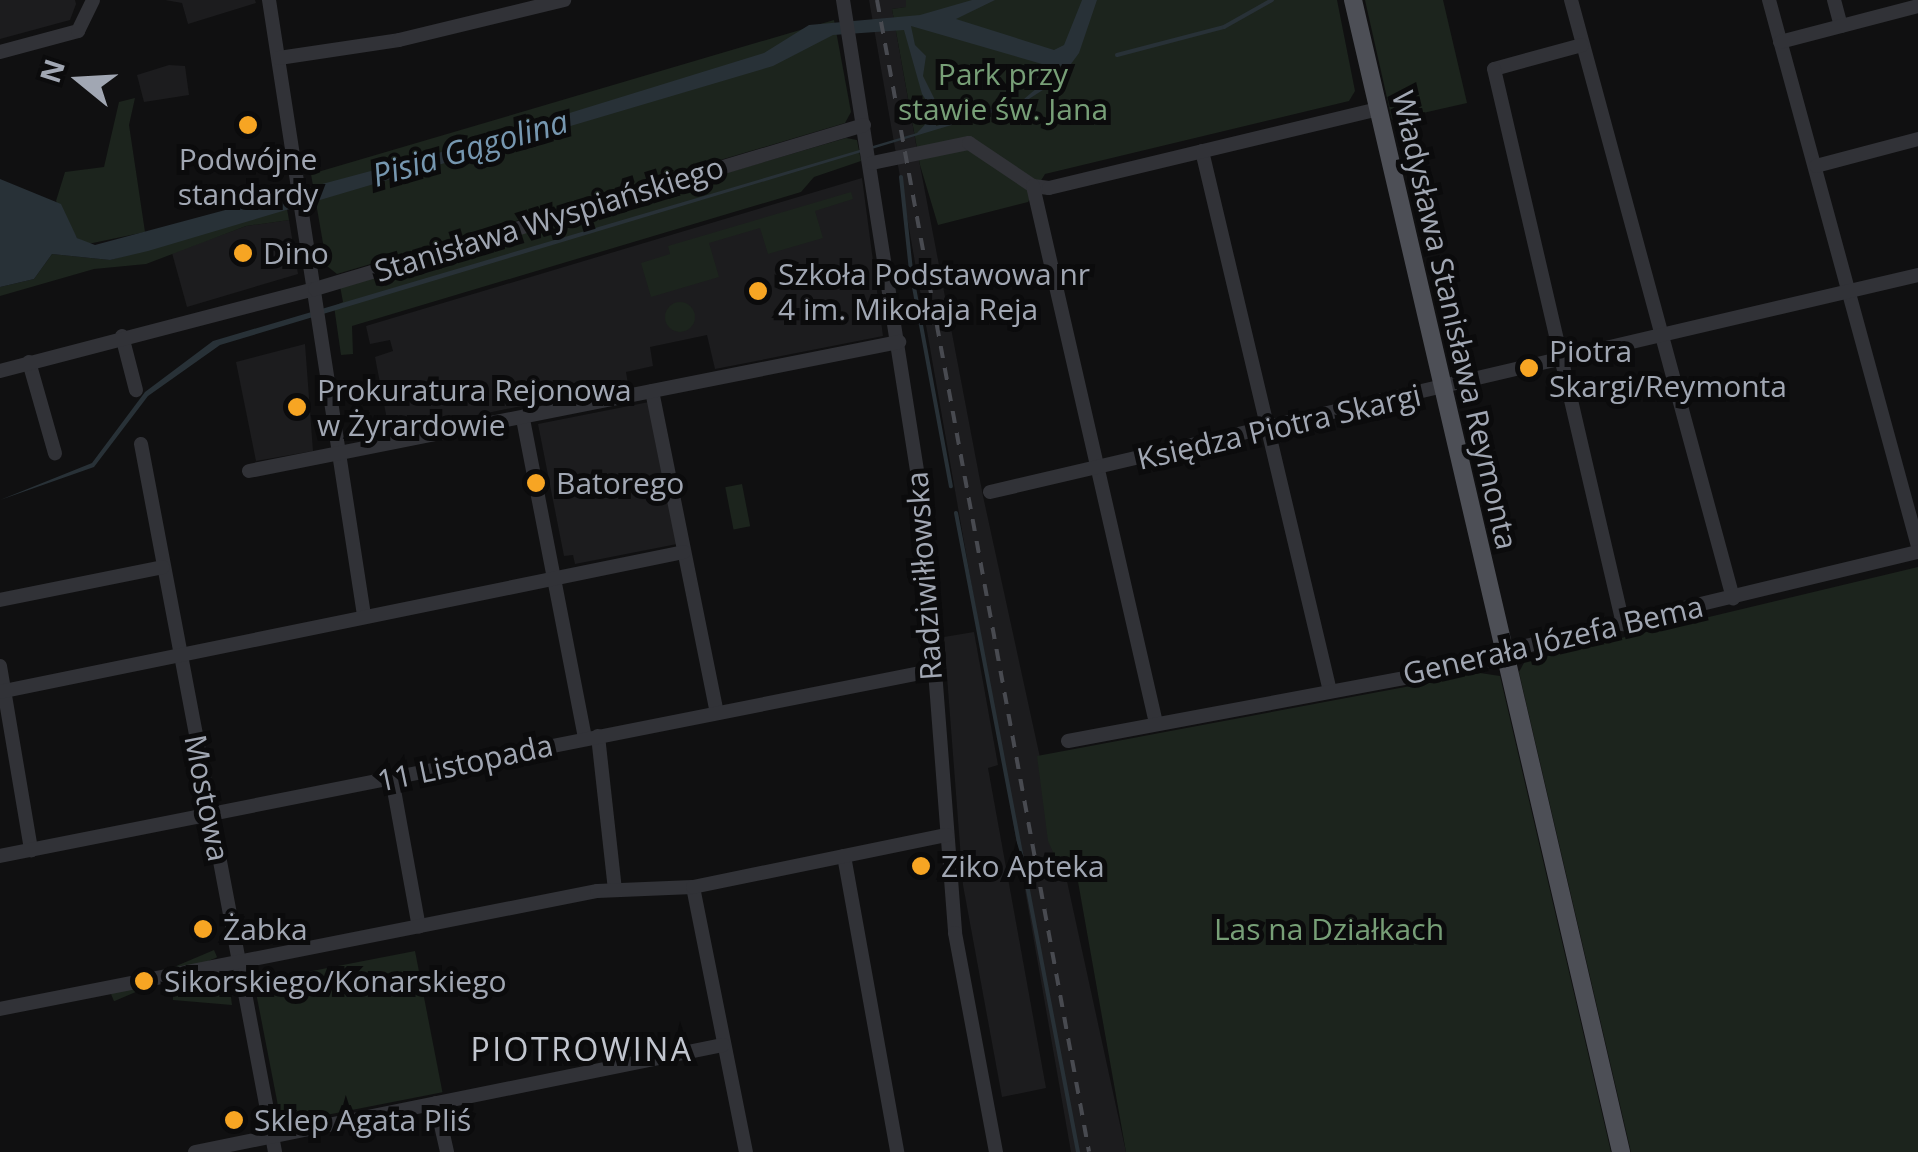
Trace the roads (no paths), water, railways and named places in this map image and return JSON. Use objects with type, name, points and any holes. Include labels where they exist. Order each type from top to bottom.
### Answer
[{"type":"main road","name":"Władysława Stanisława Reymonta","points":[[1353,0],[1620,1152]]},
{"type":"street","points":[[0,52],[78,31],[94,0]]},
{"type":"street","points":[[269,0],[364,614]]},
{"type":"street","points":[[278,58],[398,40],[564,0]]},
{"type":"street","name":"Radziwiłłowska","points":[[843,0],[871,157],[924,512],[930,671],[955,933],[996,1152]]},
{"type":"street","points":[[1571,0],[1732,598]]},
{"type":"street","points":[[1769,0],[1918,549]]},
{"type":"street","points":[[1834,0],[1841,26]]},
{"type":"street","points":[[1780,42],[1918,6]]},
{"type":"street","points":[[1582,45],[1494,69],[1565,360],[1623,624]]},
{"type":"street","points":[[1033,186],[1202,152],[1377,110]]},
{"type":"street","name":"Stanisława Wyspiańskiego","points":[[0,371],[122,336],[315,295],[865,129]]},
{"type":"street","points":[[1816,166],[1918,139]]},
{"type":"street","points":[[871,157],[969,143],[1033,186],[1156,723]]},
{"type":"street","points":[[1202,152],[1329,688]]},
{"type":"street","name":"Księdza Piotra Skargi","points":[[990,492],[1663,338],[1918,275]]},
{"type":"street","points":[[122,336],[136,390]]},
{"type":"street","points":[[249,471],[898,342]]},
{"type":"street","points":[[29,362],[56,453]]},
{"type":"street","points":[[652,392],[717,713]]},
{"type":"street","points":[[523,419],[592,737],[616,890]]},
{"type":"street","name":"Mostowa","points":[[141,444],[274,1144]]},
{"type":"street","name":"Generała Józefa Bema","points":[[1068,741],[1329,688],[1470,666],[1505,651],[1918,549]]},
{"type":"street","points":[[1,691],[364,614],[684,552]]},
{"type":"street","points":[[0,600],[163,567]]},
{"type":"street","points":[[0,666],[1,691],[31,850]]},
{"type":"street","name":"11 Listopada","points":[[0,856],[930,671]]},
{"type":"street","points":[[392,779],[419,927]]},
{"type":"street","points":[[0,1009],[616,890],[694,887],[947,835]]},
{"type":"street","points":[[844,856],[898,1152]]},
{"type":"street","points":[[694,887],[746,1152]]},
{"type":"street","points":[[196,1152],[274,1144],[436,1103],[723,1045]]},
{"type":"street","points":[[436,1103],[448,1152]]},
{"type":"water","name":"Pisia Gągolina","points":[[972,0],[995,0],[956,19],[1054,50],[1064,45],[1082,0],[1097,0],[1079,53],[1060,79],[1021,104],[220,345],[148,396],[94,467],[0,500],[92,463],[145,392],[213,341],[917,133],[935,114],[922,94],[904,30],[833,35],[773,66],[148,251],[110,260],[52,254],[34,279],[0,287],[0,179],[61,204],[77,238],[95,245],[453,149],[764,53],[809,25],[920,15]],"holes":[[[911,26],[1042,64],[1063,66],[1024,99],[936,126],[938,106],[923,76],[926,56],[915,45]]]},
{"type":"waterway","points":[[1117,55],[1224,27],[1272,0]]},
{"type":"waterway","points":[[901,177],[911,271],[951,486]]},
{"type":"waterway","points":[[956,513],[1078,1152]]},
{"type":"railway","points":[[877,0],[1089,1152]]},
{"type":"place","name":"Podwójne standardy","points":[[248,125]]},
{"type":"place","name":"Dino","points":[[243,253]]},
{"type":"place","name":"Szkoła Podstawowa nr 4 im. Mikołaja Reja","points":[[758,291]]},
{"type":"place","name":"Piotra Skargi/Reymonta","points":[[1529,368]]},
{"type":"place","name":"Prokuratura Rejonowa w Żyrardowie","points":[[297,407]]},
{"type":"place","name":"Batorego","points":[[536,483]]},
{"type":"place","name":"Ziko Apteka","points":[[921,866]]},
{"type":"place","name":"Żabka","points":[[203,929]]},
{"type":"place","name":"Sikorskiego/Konarskiego","points":[[144,981]]},
{"type":"place","name":"Sklep Agata Pliś","points":[[234,1120]]},
{"type":"district","name":"PIOTROWINA","points":[[582,1049]]},
{"type":"park label","name":"Park przy stawie św. Jana","points":[[1003,91]]},
{"type":"park label","name":"Las na Działkach","points":[[1329,929]]}]
